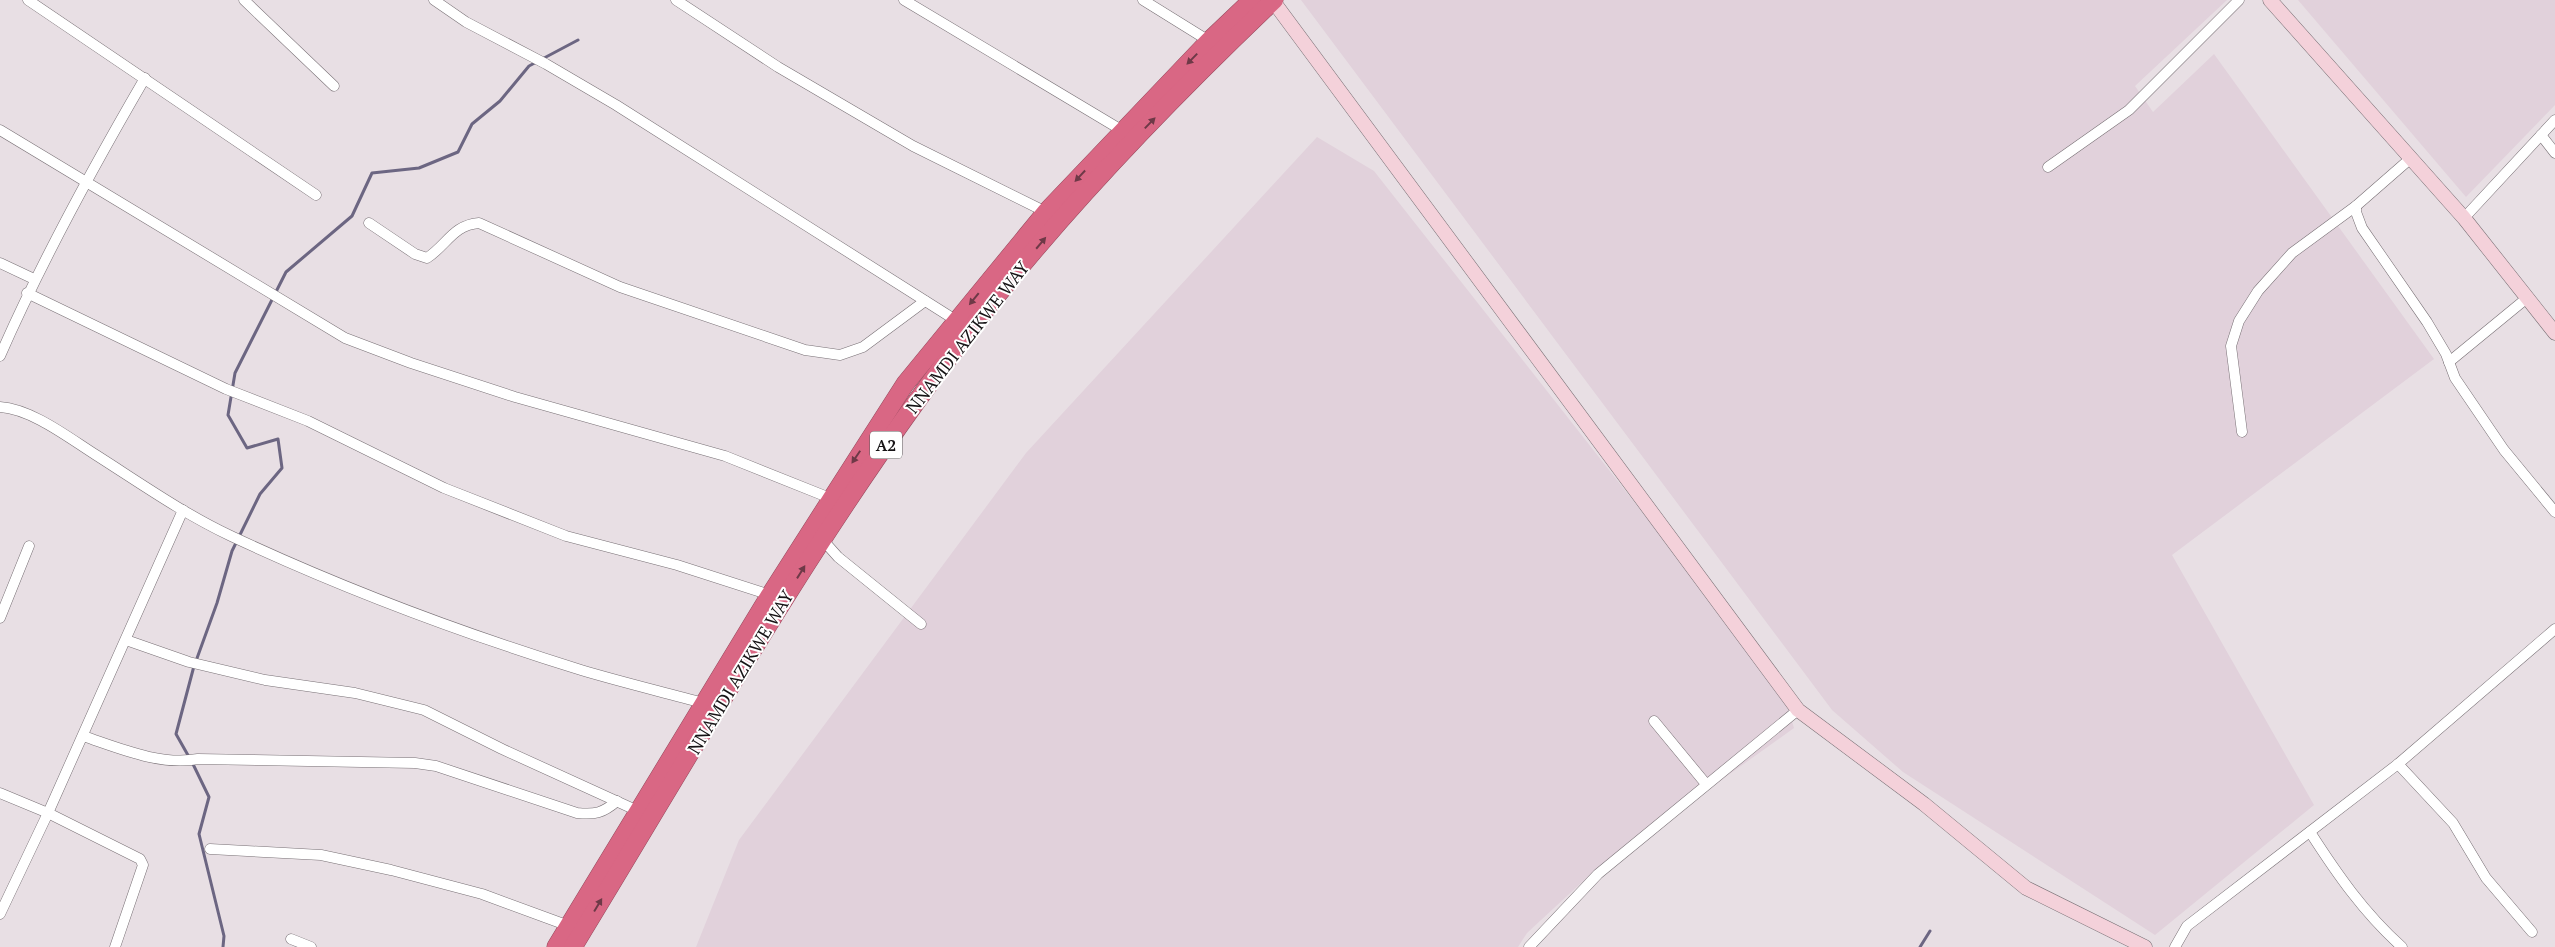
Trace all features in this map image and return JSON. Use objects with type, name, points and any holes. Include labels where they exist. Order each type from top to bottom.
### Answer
[{"type":"highway","name":"NNAMDI AZIKWE WAY","points":[[556,947],[703,703],[830,498],[905,384],[1046,212],[1209,41],[1252,0]]},
{"type":"highway","name":"NNAMDI AZIKWE WAY","points":[[573,947],[822,539],[944,364],[982,313],[1050,231],[1195,76],[1274,1]]},
{"type":"street","points":[[28,0],[316,196]]},
{"type":"street","points":[[244,0],[334,86]]},
{"type":"street","points":[[434,0],[466,22],[546,64],[616,105],[957,321]]},
{"type":"street","points":[[676,0],[778,67],[913,146],[1046,212]]},
{"type":"street","points":[[904,0],[1123,131]]},
{"type":"street","points":[[1143,0],[1209,41]]},
{"type":"street","points":[[2048,166],[2129,110],[2239,0]]},
{"type":"street","points":[[2270,0],[2464,218],[2555,332]]},
{"type":"street","points":[[1274,1],[1798,710],[1924,804],[2026,888],[2145,947]]},
{"type":"street","points":[[0,356],[34,279],[85,181],[145,78]]},
{"type":"street","points":[[2464,218],[2555,120]]},
{"type":"street","points":[[0,130],[345,338],[368,348],[515,397],[725,456],[830,498]]},
{"type":"street","points":[[2541,135],[2555,153]]},
{"type":"street","points":[[2242,432],[2231,346],[2239,321],[2258,291],[2292,253],[2356,206],[2411,158]]},
{"type":"street","points":[[2356,206],[2356,212],[2362,228],[2427,322],[2449,362],[2455,378],[2504,450],[2555,512]]},
{"type":"street","points":[[369,223],[415,254],[426,258],[458,229],[467,224],[479,223],[620,287],[805,350],[840,355],[863,347],[925,301]]},
{"type":"street","points":[[0,263],[34,279]]},
{"type":"street","points":[[28,293],[231,391],[308,421],[444,488],[566,536],[677,565],[770,595]]},
{"type":"street","points":[[2449,362],[2527,298]]},
{"type":"street","points":[[0,407],[8,408],[47,424],[183,510],[246,543],[318,574],[448,625],[581,670],[703,703]]},
{"type":"street","points":[[0,914],[48,813],[183,510]]},
{"type":"street","points":[[822,539],[838,557],[921,624]]},
{"type":"street","points":[[0,618],[30,546]]},
{"type":"street","points":[[2175,947],[2187,926],[2265,864],[2398,764],[2555,629]]},
{"type":"street","points":[[126,640],[189,662],[265,680],[355,693],[424,710],[638,811]]},
{"type":"street","points":[[1529,947],[1598,874],[1798,710]]},
{"type":"street","points":[[1654,721],[1706,784]]},
{"type":"street","points":[[82,736],[148,756],[182,762],[198,759],[415,763],[462,774],[578,813],[594,815],[604,812],[617,801]]},
{"type":"street","points":[[2398,764],[2453,823],[2486,878],[2532,932]]},
{"type":"street","points":[[0,793],[48,813],[140,859],[143,865],[115,947]]},
{"type":"street","points":[[2310,832],[2346,887],[2377,926],[2402,947]]},
{"type":"street","points":[[210,849],[321,855],[391,870],[482,894],[569,926]]},
{"type":"street","points":[[291,939],[312,947]]},
{"type":"shaded area","points":[[1301,0],[2227,0],[2135,86],[2153,112],[2214,54],[2434,359],[2172,555],[2314,805],[2155,935],[1903,772],[1832,710]]},
{"type":"shaded area","points":[[2298,0],[2555,0],[2555,105],[2466,197]]},
{"type":"shaded area","points":[[1317,137],[1374,171],[1782,690],[1794,728],[1594,871],[1527,933],[1518,947],[696,947],[739,840],[1026,453]]},
{"type":"waterway","points":[[196,661],[217,603],[232,551],[260,494],[282,468],[278,439],[247,448],[228,415],[235,373],[286,272],[352,216],[372,173],[419,168],[458,152],[472,124],[500,101],[529,66],[578,40]]},
{"type":"waterway","points":[[189,757],[176,734],[194,666]]},
{"type":"waterway","points":[[192,762],[209,797],[199,834],[224,936],[223,947]]},
{"type":"waterway","points":[[1920,947],[1930,931]]}]
